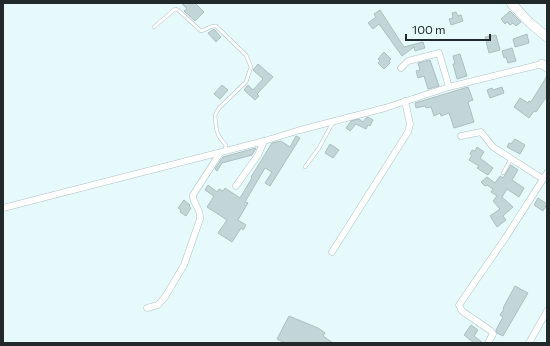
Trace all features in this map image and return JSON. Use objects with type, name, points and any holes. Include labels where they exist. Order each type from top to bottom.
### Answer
[{"type":"street","points":[[515,5],[530,23],[547,37]]},
{"type":"street","points":[[400,68],[408,61],[439,53],[449,87]]},
{"type":"street","points":[[3,208],[264,141],[449,87],[545,65]]},
{"type":"street","points":[[332,252],[408,132],[410,124],[405,101]]},
{"type":"street","points":[[461,136],[481,132],[493,147],[543,179]]},
{"type":"street","points":[[236,186],[258,155],[264,141]]},
{"type":"street","points":[[147,308],[158,305],[184,265],[200,219],[200,213],[193,200],[193,195],[222,152]]},
{"type":"street","points":[[488,343],[493,334],[491,331],[462,310],[459,305],[506,237],[547,173]]},
{"type":"street","points":[[529,343],[547,311]]},
{"type":"lane","points":[[154,27],[175,9],[201,30],[211,26],[216,26],[246,55],[251,67],[246,82],[219,108],[215,114],[216,132],[226,145],[222,152]]},
{"type":"lane","points":[[305,167],[319,148],[333,122]]},
{"type":"lane","points":[[503,173],[512,159]]},
{"type":"building","points":[[181,3],[195,3],[204,12],[195,21],[184,11],[187,9]]},
{"type":"building","points":[[380,10],[404,47],[423,42],[425,48],[415,51],[414,47],[402,56],[379,24],[373,29],[368,23],[376,17],[374,14]]},
{"type":"building","points":[[510,11],[521,22],[516,26],[513,23],[510,25],[507,22],[505,24],[501,19]]},
{"type":"building","points":[[456,12],[458,16],[461,15],[463,21],[451,25],[449,19],[453,18],[452,13]]},
{"type":"building","points":[[214,29],[221,37],[216,42],[208,33]]},
{"type":"building","points":[[527,34],[529,43],[515,47],[513,39]]},
{"type":"building","points":[[496,35],[500,50],[489,53],[485,37]]},
{"type":"building","points":[[512,48],[516,61],[508,63],[506,57],[504,58],[502,51]]},
{"type":"building","points":[[384,52],[391,59],[389,61],[390,63],[384,69],[378,63],[380,61],[378,59]]},
{"type":"building","points":[[460,54],[467,76],[457,79],[453,64],[455,64],[453,56]]},
{"type":"building","points":[[430,60],[439,86],[428,89],[424,76],[418,78],[416,71],[420,70],[418,63]]},
{"type":"building","points":[[258,64],[273,77],[257,94],[259,96],[255,100],[244,90],[248,85],[253,90],[263,79],[253,70]]},
{"type":"building","points":[[547,76],[547,96],[536,112],[534,111],[529,118],[514,107],[520,98],[528,103],[529,101],[531,102]]},
{"type":"building","points":[[222,85],[228,90],[220,99],[214,94]]},
{"type":"building","points":[[468,87],[473,100],[468,102],[474,122],[454,128],[449,113],[441,116],[440,113],[434,116],[431,107],[426,108],[425,106],[416,108],[415,103]]},
{"type":"building","points":[[502,87],[504,93],[490,98],[487,90]]},
{"type":"building","points":[[368,117],[373,120],[370,126],[368,125],[366,129],[356,124],[350,131],[346,128],[351,121],[359,119],[363,122]]},
{"type":"building","points":[[296,136],[300,138],[270,186],[265,183],[272,172],[265,168],[245,202],[248,203],[238,220],[246,225],[243,230],[241,228],[232,242],[218,233],[227,220],[207,207],[214,196],[205,190],[208,185],[217,192],[219,189],[223,191],[225,188],[240,198],[272,143],[281,141],[290,147]]},
{"type":"building","points":[[515,139],[525,145],[520,154],[507,147],[509,143],[511,144]]},
{"type":"building","points":[[330,144],[339,150],[333,158],[325,153]]},
{"type":"building","points":[[477,147],[484,152],[480,158],[493,168],[488,175],[477,168],[479,166],[469,160],[472,155],[470,154],[472,150],[475,151]]},
{"type":"building","points":[[256,148],[252,155],[222,163],[217,171],[215,169],[223,157]]},
{"type":"building","points":[[511,165],[518,170],[512,180],[524,188],[519,197],[507,189],[502,197],[513,207],[503,216],[506,220],[497,227],[490,216],[500,209],[493,201],[497,196],[491,192],[493,189],[487,185],[485,186],[481,182],[487,177],[495,183],[500,176],[503,178]]},
{"type":"building","points":[[538,198],[547,204],[543,211],[534,205]]},
{"type":"building","points":[[184,200],[190,205],[189,206],[191,208],[186,216],[180,212],[181,210],[178,208]]},
{"type":"building","points":[[515,286],[528,293],[503,336],[497,333],[496,330],[503,317],[500,315],[504,309],[503,308]]},
{"type":"building","points":[[289,316],[318,328],[325,333],[323,336],[333,343],[285,343],[277,339]]},
{"type":"building","points":[[471,325],[478,330],[474,336],[483,343],[474,343],[464,335]]}]
